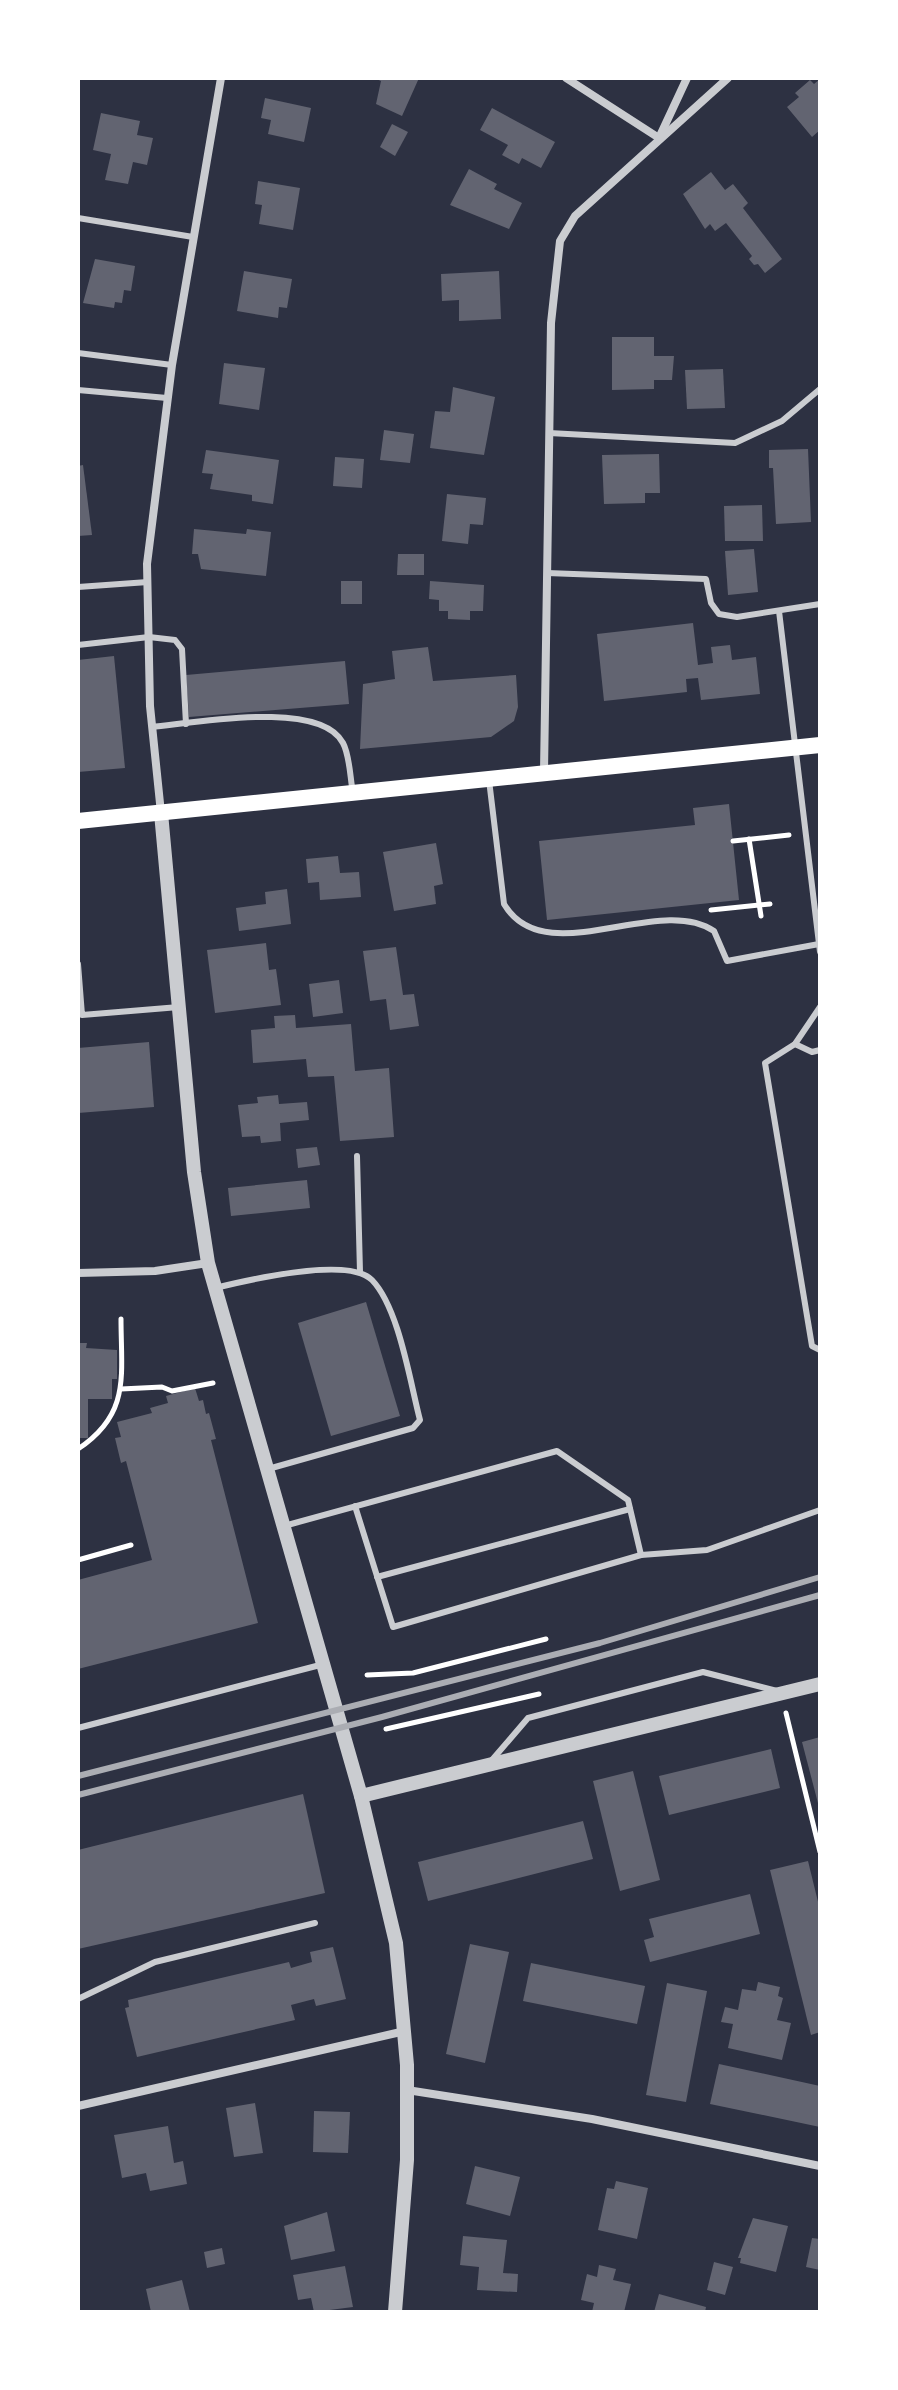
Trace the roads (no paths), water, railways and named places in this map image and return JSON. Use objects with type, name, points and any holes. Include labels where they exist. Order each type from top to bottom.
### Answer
[{"type":"main road","points":[[78,821],[820,745]]},
{"type":"street","points":[[221,78],[167,398],[148,582],[152,727],[194,1172],[208,1263],[361,1796],[390,1913],[405,2031],[407,2090],[407,2160],[395,2312]]},
{"type":"street","points":[[566,78],[659,138]]},
{"type":"street","points":[[659,138],[687,78]]},
{"type":"street","points":[[544,772],[551,323],[560,241],[575,216],[728,78]]},
{"type":"street","points":[[78,1273],[155,1271],[208,1263]]},
{"type":"street","points":[[361,1796],[484,1769],[820,1684]]},
{"type":"street","points":[[78,2106],[405,2031]]},
{"type":"street","points":[[407,2090],[592,2119],[820,2166]]},
{"type":"lane","points":[[78,218],[193,237]]},
{"type":"lane","points":[[78,353],[172,365]]},
{"type":"lane","points":[[549,433],[735,443],[782,421],[820,389]]},
{"type":"lane","points":[[78,390],[167,398]]},
{"type":"lane","points":[[547,573],[706,579],[711,603],[719,614],[737,617],[820,604]]},
{"type":"lane","points":[[78,587],[148,582]]},
{"type":"lane","points":[[779,611],[820,952]]},
{"type":"lane","points":[[78,645],[149,637],[175,640],[182,649],[186,724]]},
{"type":"lane","points":[[152,727],[291,716],[310,721],[336,735],[344,744],[353,793]]},
{"type":"lane","points":[[489,778],[504,904],[517,919],[548,934],[688,920],[714,931],[727,961],[819,944]]},
{"type":"lane","points":[[78,964],[82,1015],[179,1007]]},
{"type":"lane","points":[[820,1007],[795,1044],[765,1063],[812,1346],[820,1350]]},
{"type":"lane","points":[[795,1044],[802,1050],[820,1050]]},
{"type":"lane","points":[[357,1156],[360,1272]]},
{"type":"lane","points":[[215,1288],[297,1273],[343,1269],[360,1272],[370,1278],[389,1308],[420,1420],[413,1428],[268,1469]]},
{"type":"lane","points":[[284,1526],[557,1451],[628,1500],[641,1555]]},
{"type":"lane","points":[[355,1506],[393,1627],[641,1555],[707,1550],[820,1510]]},
{"type":"lane","points":[[377,1577],[630,1509]]},
{"type":"lane","points":[[78,1728],[324,1664]]},
{"type":"lane","points":[[484,1769],[528,1718],[703,1672],[781,1692]]},
{"type":"lane","points":[[78,1999],[155,1962],[315,1923]]},
{"type":"railway","points":[[78,1776],[600,1643],[820,1577]]},
{"type":"railway","points":[[78,1795],[382,1717],[820,1595]]}]
